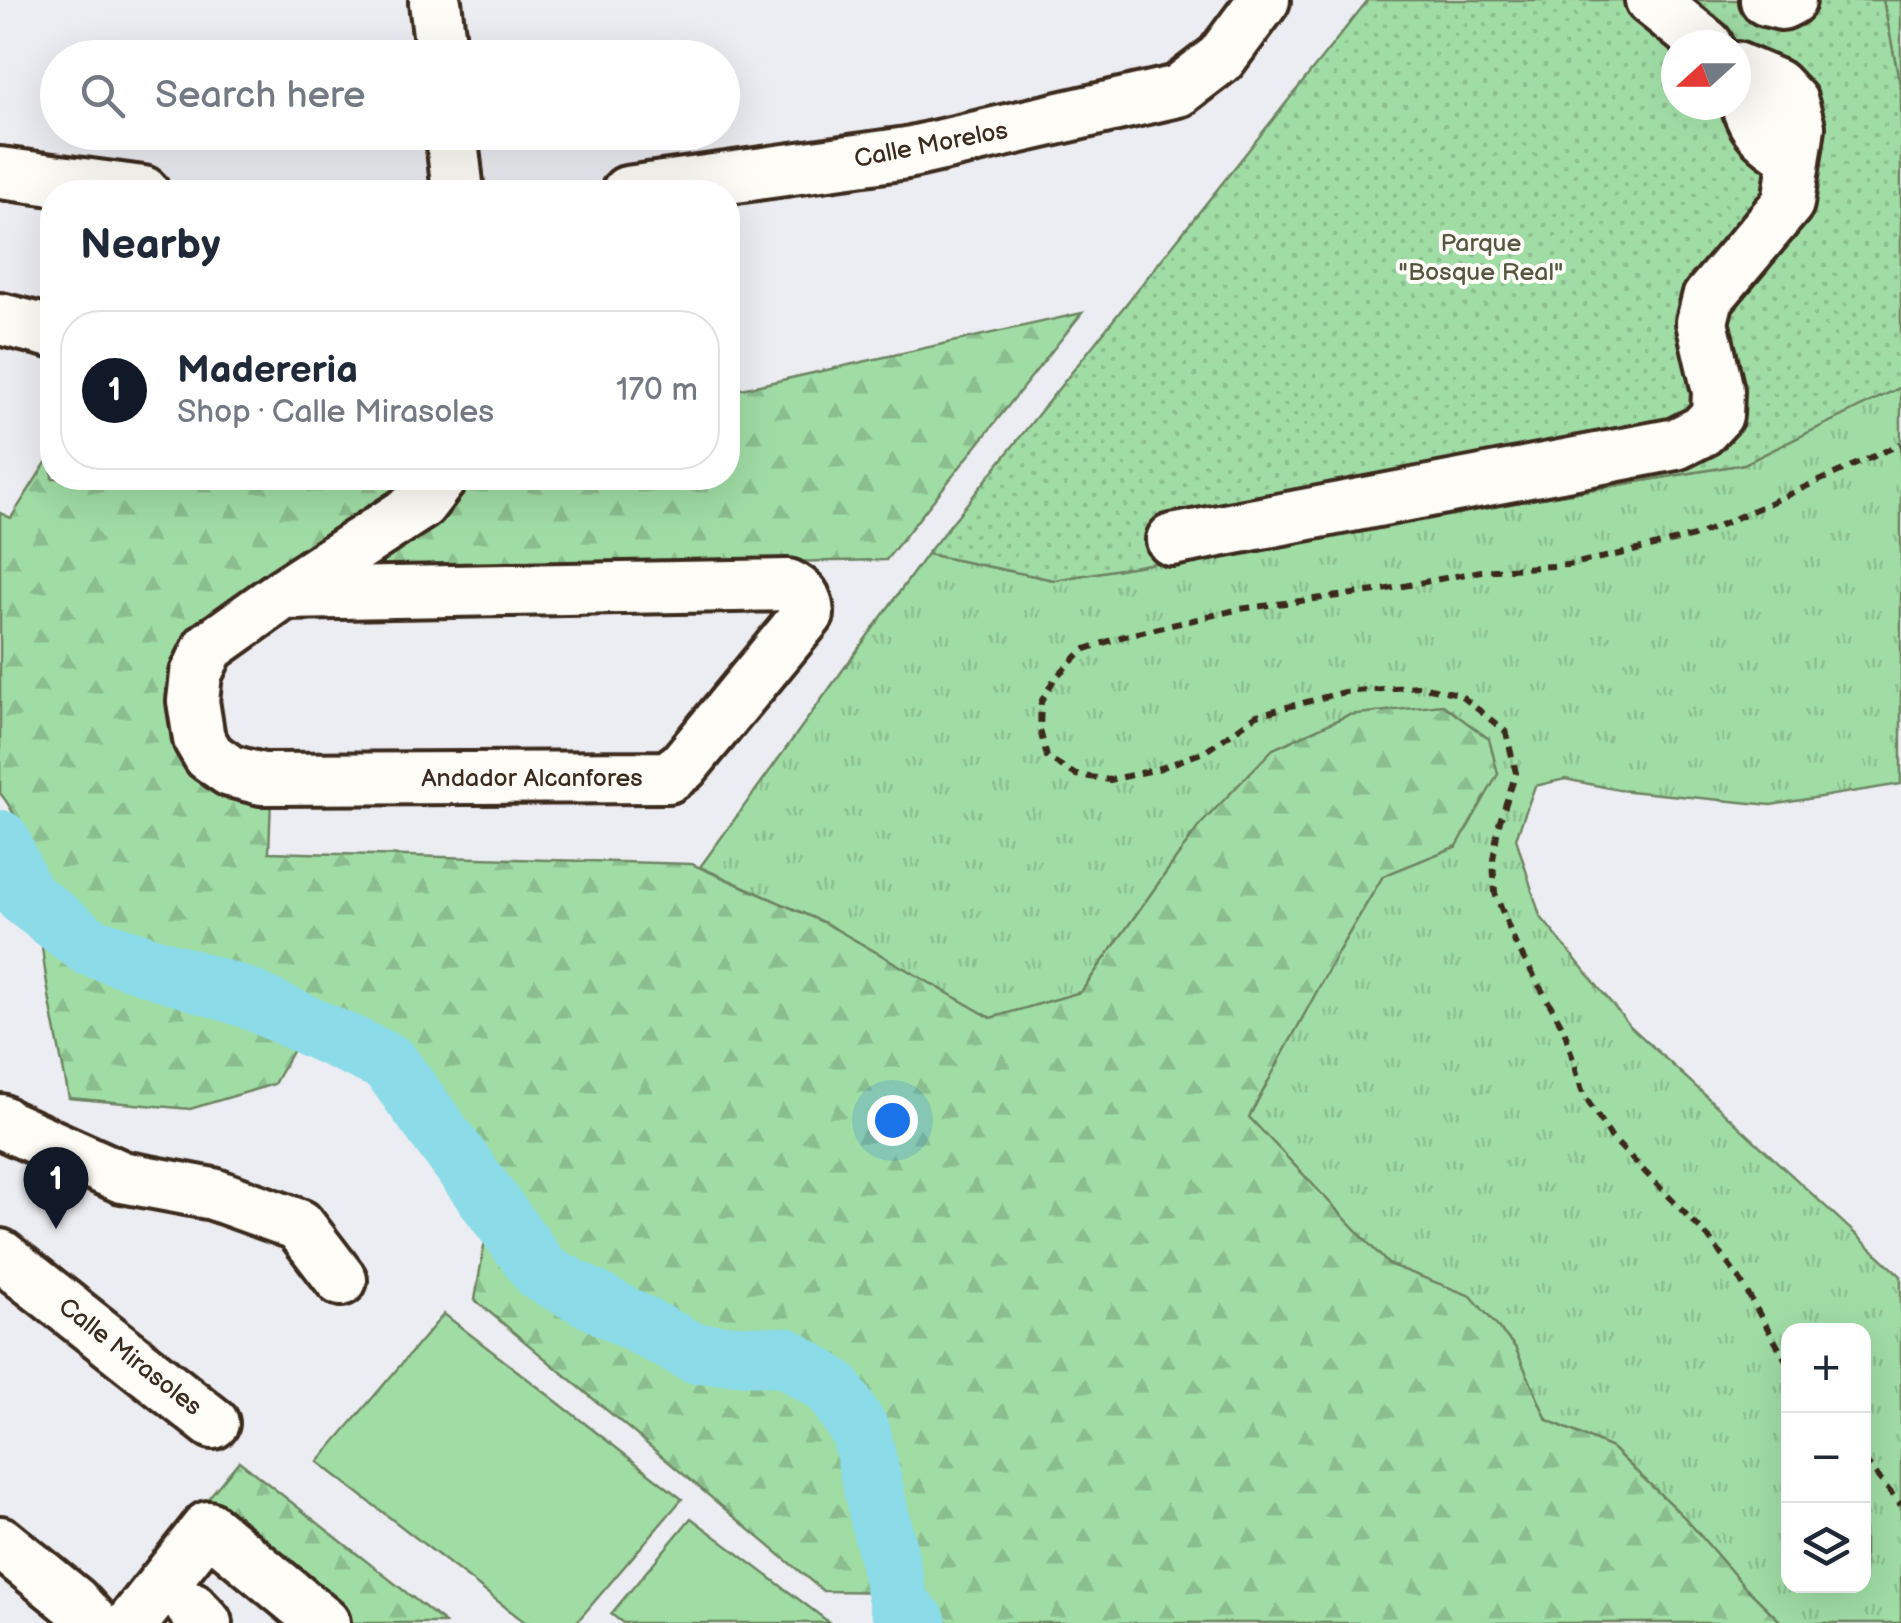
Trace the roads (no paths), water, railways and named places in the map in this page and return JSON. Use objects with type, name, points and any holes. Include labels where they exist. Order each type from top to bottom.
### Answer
[{"type":"street","name":"Calle Morelos","points":[[710,180],[926,149],[1178,91],[1222,58],[1264,0]]},
{"type":"street","points":[[1650,0],[1688,30]]},
{"type":"street","points":[[1766,0],[1782,4],[1790,0]]},
{"type":"street","points":[[437,1],[440,40]]},
{"type":"street","points":[[1172,540],[1676,444],[1702,431],[1717,414],[1718,391],[1702,322],[1708,298],[1788,203],[1794,156],[1771,144],[1751,117]]},
{"type":"street","points":[[453,150],[457,180]]},
{"type":"street","points":[[0,173],[53,180]]},
{"type":"street","points":[[0,320],[40,329]]},
{"type":"street","name":"Andador Alcanfores","points":[[283,594],[788,586],[802,592],[808,614],[683,766],[668,777],[262,779],[230,772],[209,756],[198,739],[193,701],[196,674],[209,647],[283,594],[421,504],[432,490]]},
{"type":"street","points":[[0,1120],[122,1176],[213,1194],[299,1225],[341,1280]]},
{"type":"street","name":"Calle Mirasoles","points":[[0,1255],[213,1423]]},
{"type":"street","points":[[132,1623],[208,1527],[324,1623]]},
{"type":"street","points":[[0,1542],[74,1602],[93,1623]]},
{"type":"waterway","points":[[0,840],[24,896],[89,946],[247,998],[389,1063],[542,1273],[694,1353],[785,1357],[832,1387],[861,1433],[899,1604],[917,1623]]},
{"type":"place","name":"Madereria","points":[[56,1229]]},
{"type":"park label","name":"Parque \"Bosque Real\"","points":[[1481,258]]}]
